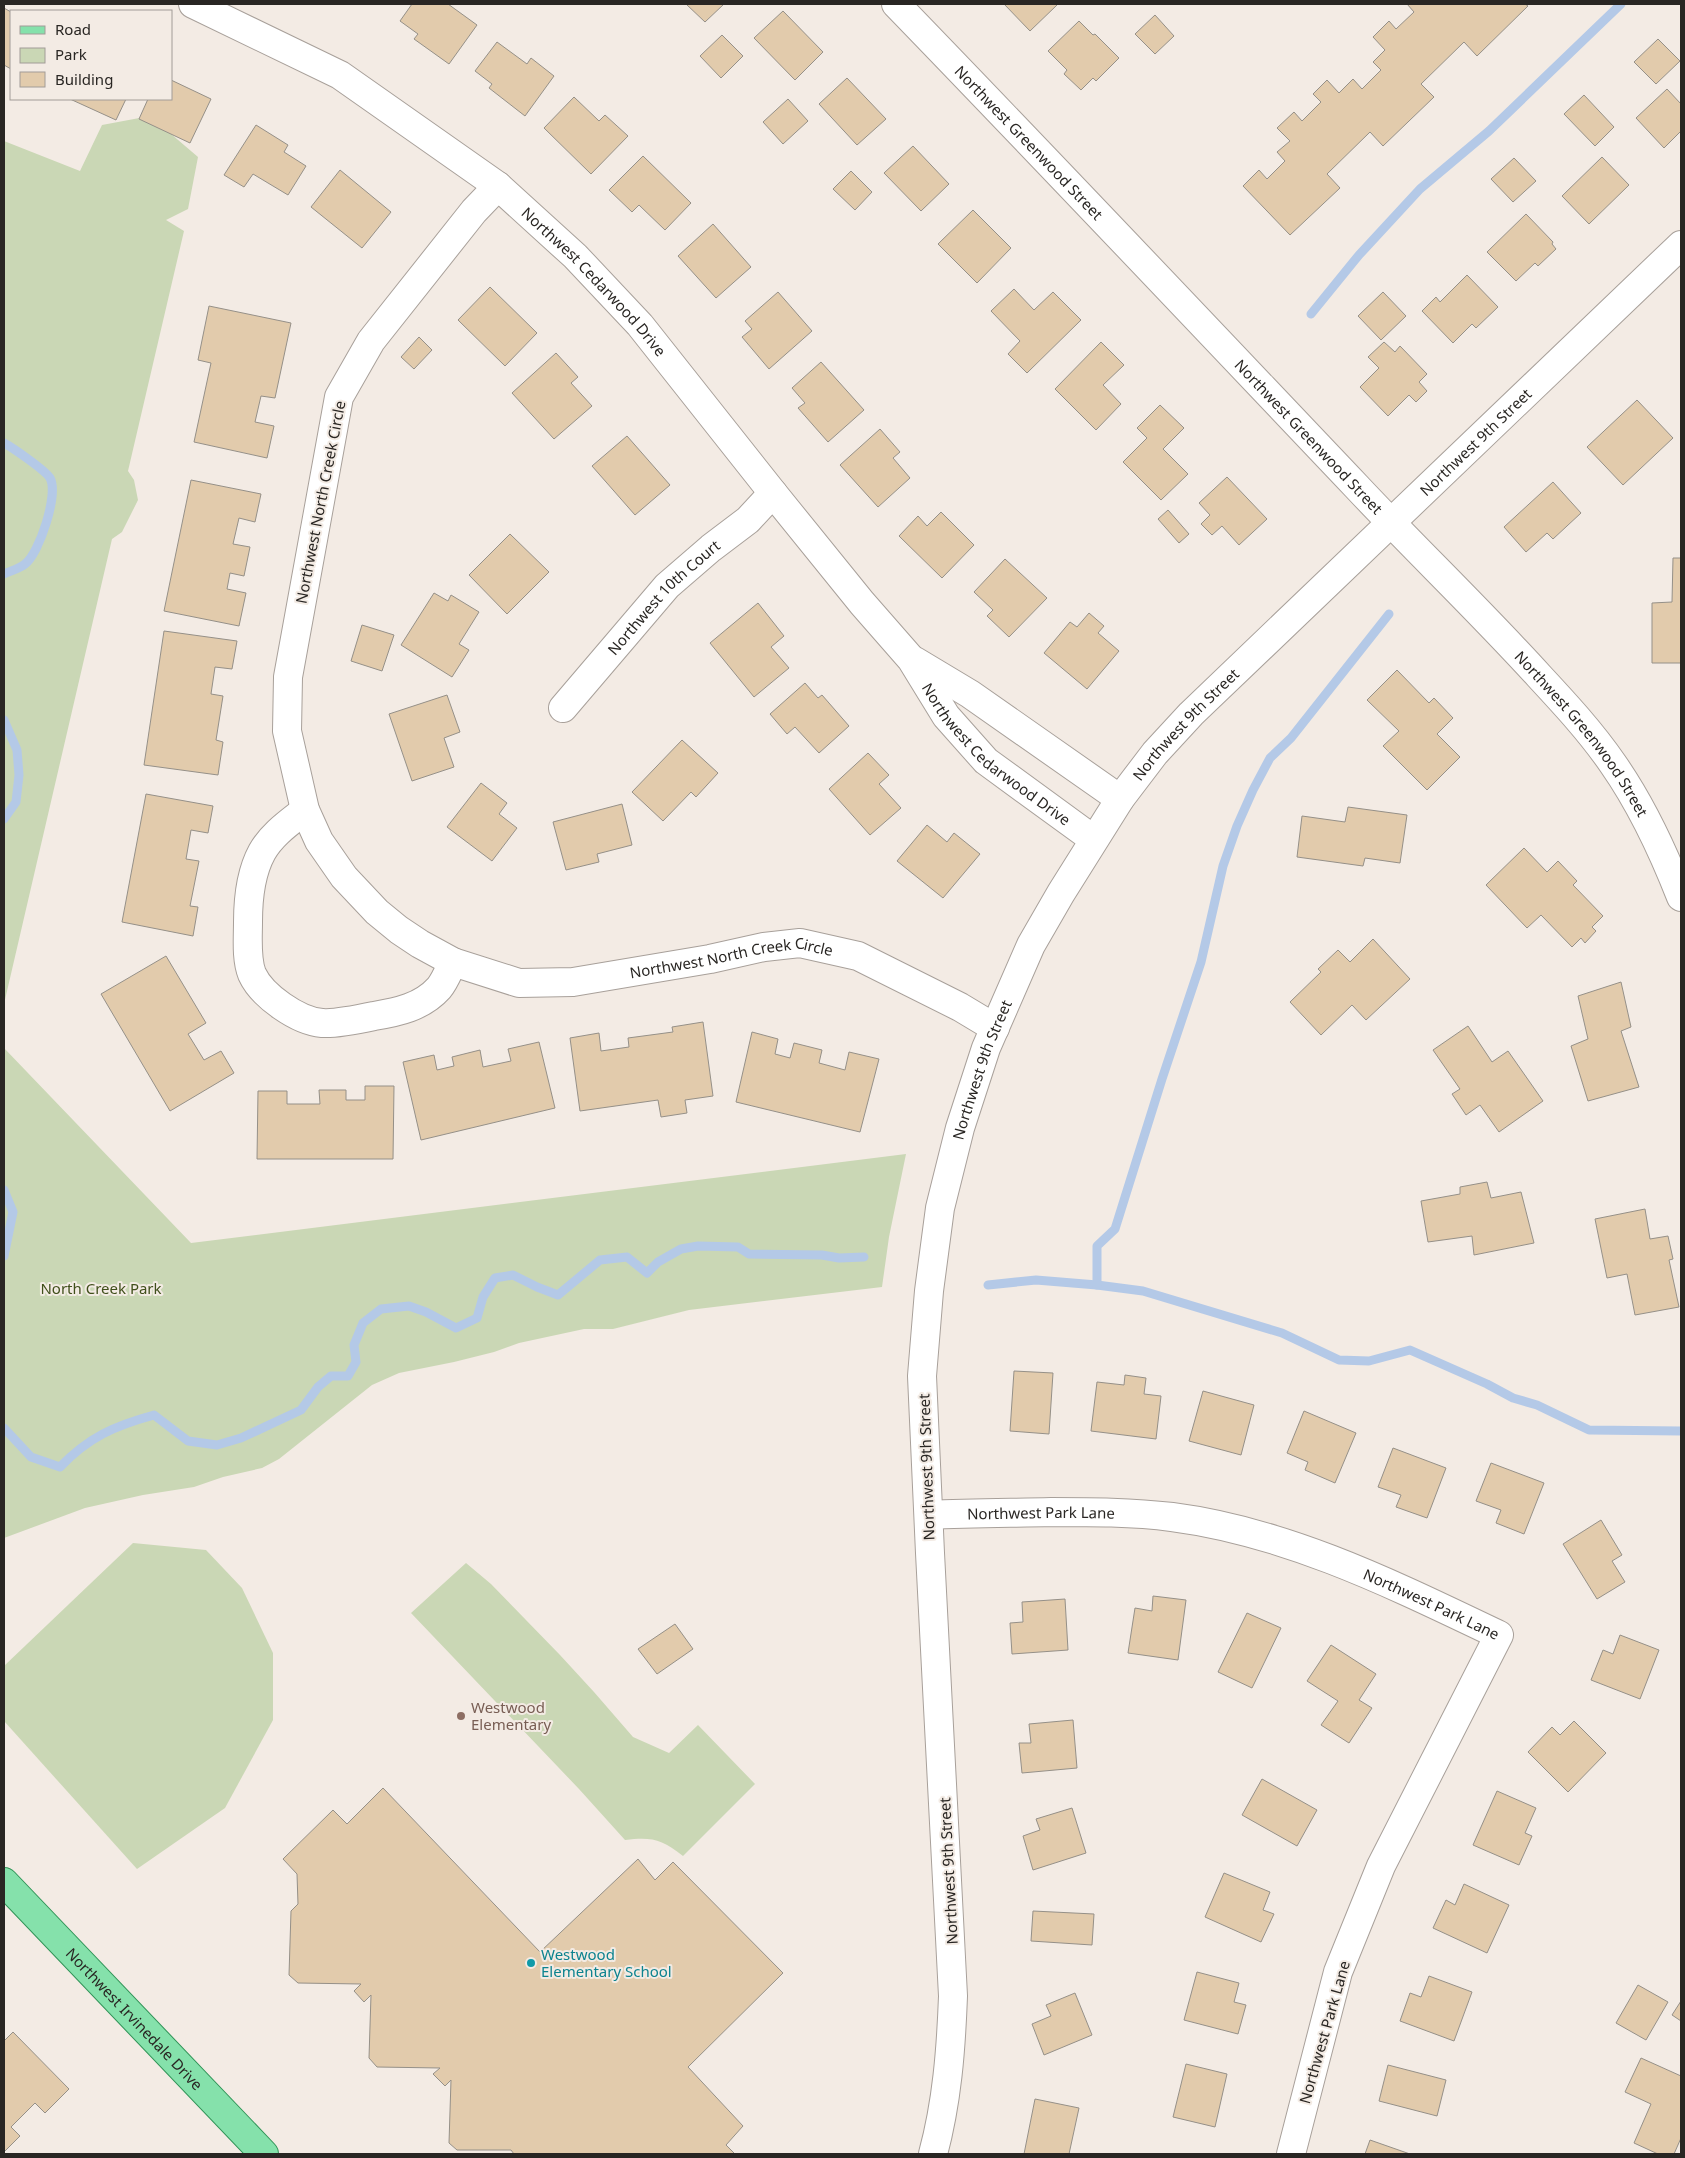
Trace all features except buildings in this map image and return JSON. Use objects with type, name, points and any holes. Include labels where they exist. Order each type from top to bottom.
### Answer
[{"type":"main road","name":"Northwest Irvinedale Drive","points":[[4,1882],[264,2154]]},
{"type":"street","name":"Northwest Cedarwood Drive","points":[[193,4],[340,75],[498,186],[575,256],[640,325],[773,494],[862,603],[911,659],[946,716],[986,761],[1093,840]]},
{"type":"street","name":"Northwest Greenwood Street","points":[[896,4],[1532,668],[1570,710],[1612,763],[1667,862],[1681,897]]},
{"type":"street","name":"Northwest North Creek Circle","points":[[498,186],[474,212],[370,341],[339,397],[288,677],[287,731],[305,810],[319,841],[344,877],[377,912],[420,944],[453,962],[519,983],[573,982],[800,943],[858,956],[960,1007],[995,1028]]},
{"type":"street","name":"Northwest 9th Street","points":[[933,2154],[939,2132],[950,2064],[954,1996],[922,1376],[930,1281],[940,1208],[960,1128],[986,1048],[1032,944],[1093,840],[1120,799],[1156,753],[1191,714],[1681,245]]},
{"type":"street","name":"Northwest 10th Court","points":[[563,708],[667,586],[711,548],[748,520],[773,494]]},
{"type":"street","name":"Northwest Cedarwood Drive","points":[[911,659],[970,694],[1120,799]]},
{"type":"street","points":[[305,810],[273,836],[262,852],[255,869],[248,902],[248,947],[252,974],[269,996],[303,1018],[322,1022],[368,1017],[399,1011],[423,1002],[440,988],[453,962]]},
{"type":"street","name":"Northwest Park Lane","points":[[929,1514],[1086,1512],[1135,1514],[1173,1517],[1227,1528],[1290,1545],[1344,1564],[1499,1634],[1381,1866],[1338,1972],[1291,2154]]},
{"type":"green space","points":[[150,116],[198,157],[188,209],[166,220],[184,231],[128,471],[134,480],[138,500],[122,532],[112,539],[4,1004],[4,141],[80,171],[102,125]]},
{"type":"green space","name":"North Creek Park","points":[[4,1048],[191,1243],[906,1154],[889,1237],[882,1287],[689,1310],[613,1329],[584,1329],[519,1343],[494,1352],[454,1362],[399,1373],[372,1385],[279,1459],[262,1468],[223,1477],[194,1487],[143,1495],[85,1508],[4,1538]]},
{"type":"green space","points":[[133,1543],[206,1550],[242,1588],[273,1653],[273,1720],[225,1808],[137,1869],[4,1721],[4,1666]]},
{"type":"green space","points":[[466,1563],[491,1584],[560,1655],[633,1737],[669,1753],[698,1725],[755,1784],[683,1856],[656,1840],[625,1840],[579,1789],[411,1613]]},
{"type":"waterway","points":[[1311,314],[1359,255],[1420,189],[1489,131],[1621,4]]},
{"type":"waterway","points":[[4,443],[42,470],[50,478],[52,486],[50,510],[36,549],[25,564],[4,574]]},
{"type":"waterway","points":[[1097,1285],[1097,1246],[1115,1229],[1201,962],[1223,866],[1237,826],[1270,758],[1291,738],[1389,614]]},
{"type":"waterway","points":[[4,720],[17,750],[19,775],[16,802],[4,819]]},
{"type":"waterway","points":[[4,1190],[13,1212],[4,1256]]},
{"type":"waterway","points":[[4,1428],[31,1457],[60,1467],[92,1440],[114,1428],[154,1415],[188,1441],[217,1445],[241,1438],[301,1410],[318,1387],[331,1376],[348,1376],[356,1362],[354,1345],[363,1323],[381,1309],[409,1306],[426,1312],[456,1328],[477,1318],[483,1297],[495,1278],[513,1275],[558,1295],[600,1260],[627,1257],[647,1273],[658,1262],[681,1249],[698,1246],[738,1247],[749,1254],[822,1255],[839,1258],[864,1257]]},
{"type":"waterway","points":[[988,1285],[1036,1280],[1143,1291],[1282,1333],[1339,1360],[1369,1361],[1410,1350],[1487,1384],[1513,1398],[1537,1405],[1589,1430],[1681,1431]]},
{"type":"place","name":"Westwood Elementary","points":[[461,1716]]},
{"type":"place","name":"Westwood Elementary School","points":[[531,1963]]}]
